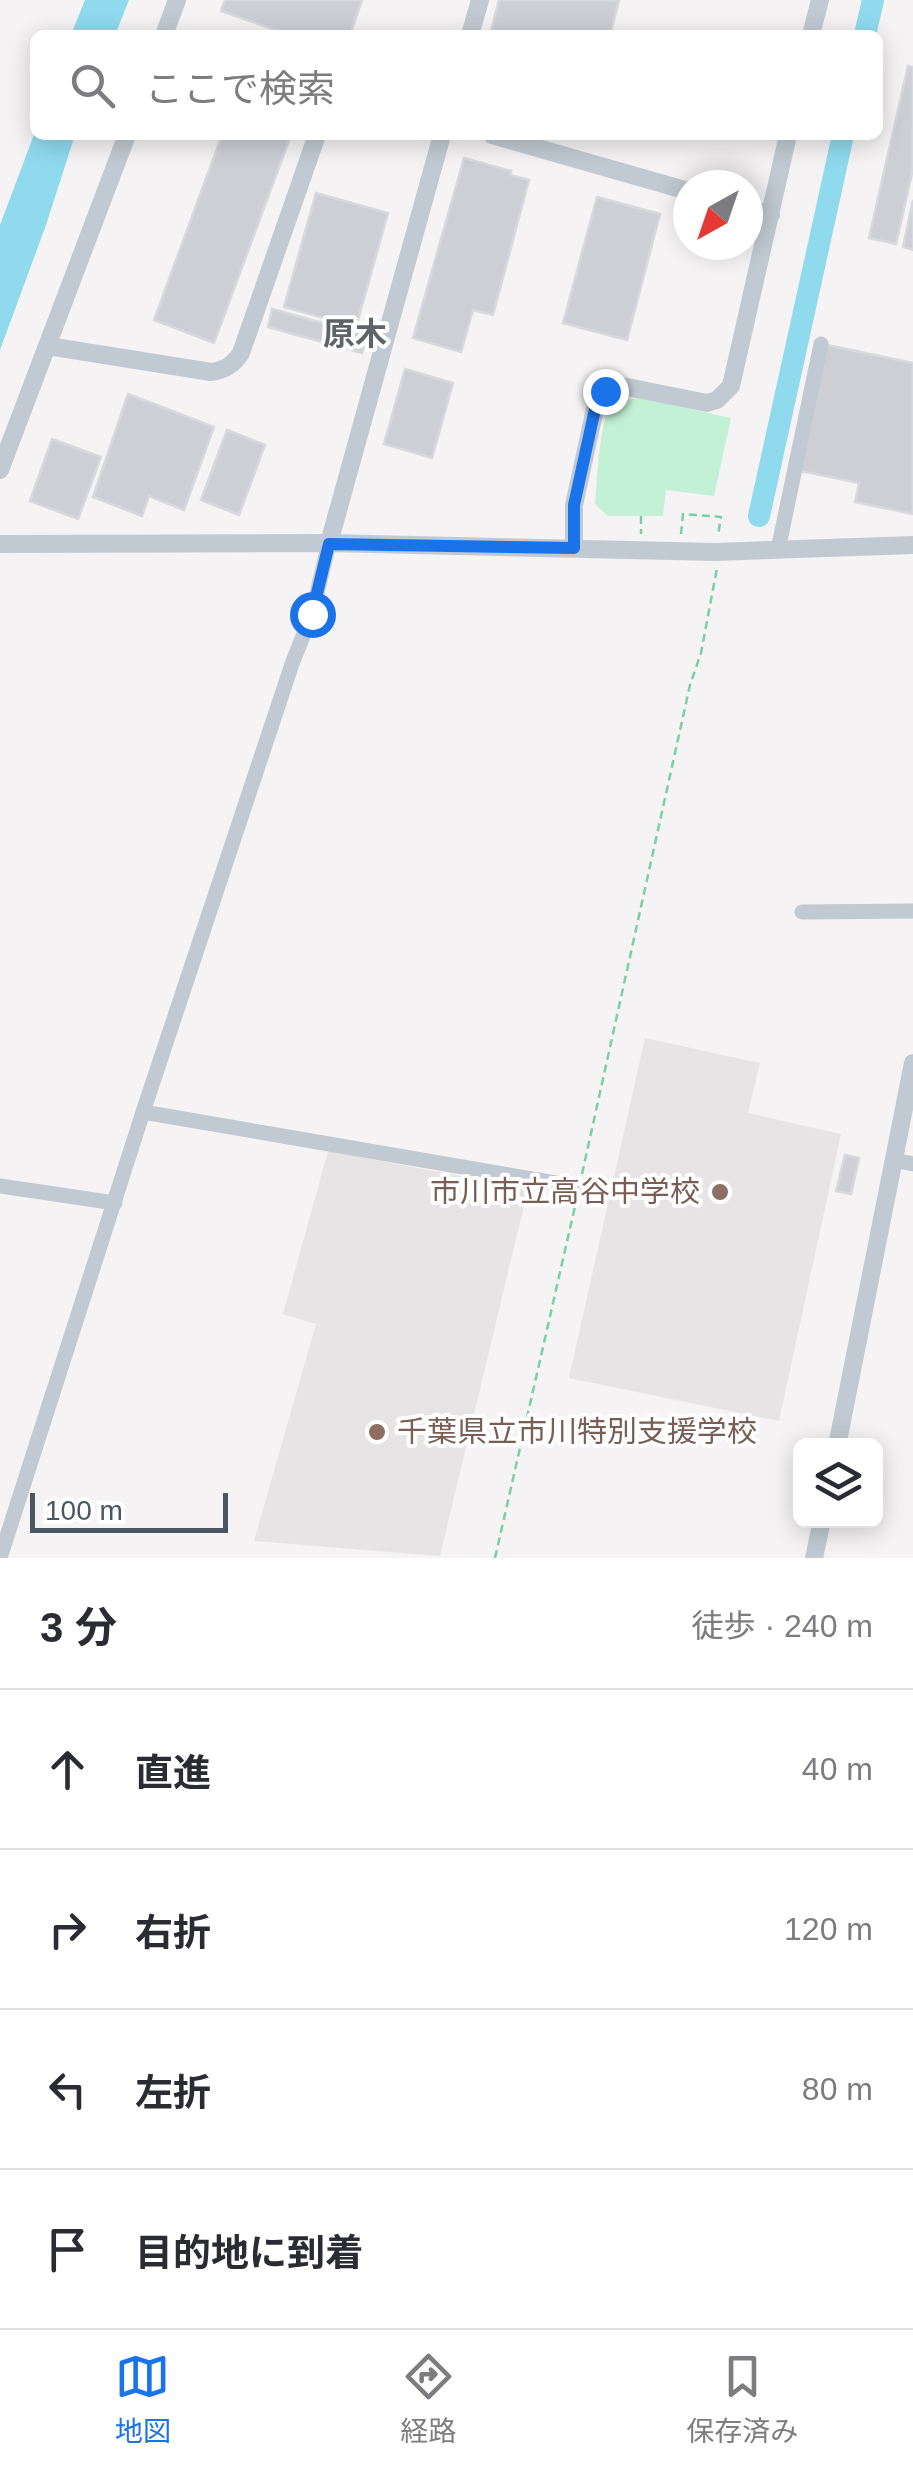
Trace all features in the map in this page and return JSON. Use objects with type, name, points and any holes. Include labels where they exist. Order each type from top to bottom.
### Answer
[{"type":"street","points":[[166,30],[178,0]]},
{"type":"street","points":[[471,30],[480,0]]},
{"type":"street","points":[[812,30],[820,0]]},
{"type":"street","points":[[0,470],[125,140]]},
{"type":"street","points":[[48,346],[211,372],[233,364],[315,140]]},
{"type":"street","points":[[0,1558],[292,661],[312,614],[441,140]]},
{"type":"street","points":[[510,140],[673,187]]},
{"type":"street","points":[[574,548],[574,505],[598,400],[605,391],[622,386],[696,402],[717,400],[734,378],[787,140]]},
{"type":"street","points":[[763,213],[771,215]]},
{"type":"street","points":[[778,550],[821,344]]},
{"type":"street","points":[[0,544],[329,544],[718,552],[913,546]]},
{"type":"street","points":[[802,912],[913,910]]},
{"type":"street","points":[[839,1438],[913,1063]]},
{"type":"street","points":[[143,1112],[579,1187]]},
{"type":"street","points":[[893,1160],[913,1164]]},
{"type":"street","points":[[0,1186],[114,1203]]},
{"type":"street","points":[[814,1558],[820,1528]]},
{"type":"path","points":[[495,1558],[690,685],[701,653],[721,517],[683,514],[680,535]]},
{"type":"path","points":[[641,516],[641,535]]},
{"type":"shaded area","name":"市川市立高谷中学校","points":[[645,1038],[760,1063],[748,1113],[841,1134],[779,1421],[569,1378]]},
{"type":"shaded area","name":"千葉県立市川特別支援学校","points":[[328,1151],[528,1189],[440,1556],[254,1541],[316,1324],[283,1314]]},
{"type":"green space","points":[[641,398],[731,418],[714,496],[666,490],[663,516],[608,516],[595,504],[607,415],[614,405]]},
{"type":"water","points":[[85,0],[129,0],[117,30],[73,30]]},
{"type":"water","points":[[32,140],[73,140],[0,350],[0,225]]},
{"type":"building","points":[[225,0],[362,0],[352,30],[276,30],[221,11]]},
{"type":"building","points":[[499,0],[619,0],[611,30],[491,30]]},
{"type":"building","points":[[908,66],[913,67],[913,169],[896,244],[869,238]]},
{"type":"building","points":[[220,140],[289,140],[214,343],[154,320]]},
{"type":"building","points":[[464,158],[529,180],[493,315],[473,310],[461,352],[413,338]]},
{"type":"building","points":[[316,193],[388,213],[356,327],[284,307]]},
{"type":"building","points":[[597,197],[660,214],[627,340],[563,323]]},
{"type":"building","points":[[913,200],[913,250],[903,247]]},
{"type":"building","points":[[272,309],[367,335],[362,353],[268,327]]},
{"type":"building","points":[[827,345],[913,363],[913,514],[855,502],[859,483],[801,471]]},
{"type":"building","points":[[405,369],[453,383],[432,458],[384,444]]},
{"type":"building","points":[[128,394],[214,427],[184,510],[149,496],[142,516],[93,497]]},
{"type":"building","points":[[227,430],[265,445],[239,515],[201,500]]},
{"type":"building","points":[[52,439],[101,457],[78,519],[30,501]]},
{"type":"building","points":[[845,1155],[859,1158],[851,1194],[836,1191]]},
{"type":"waterway","points":[[866,30],[873,0]]},
{"type":"waterway","points":[[759,516],[842,140]]},
{"type":"place","name":"市川市立高谷中学校","points":[[720,1192]]},
{"type":"place","name":"千葉県立市川特別支援学校","points":[[377,1432]]},
{"type":"district","name":"原木","points":[[355,334]]},
{"type":"route","points":[[312,614],[329,544],[574,548],[576,498],[595,409],[605,391]]}]
